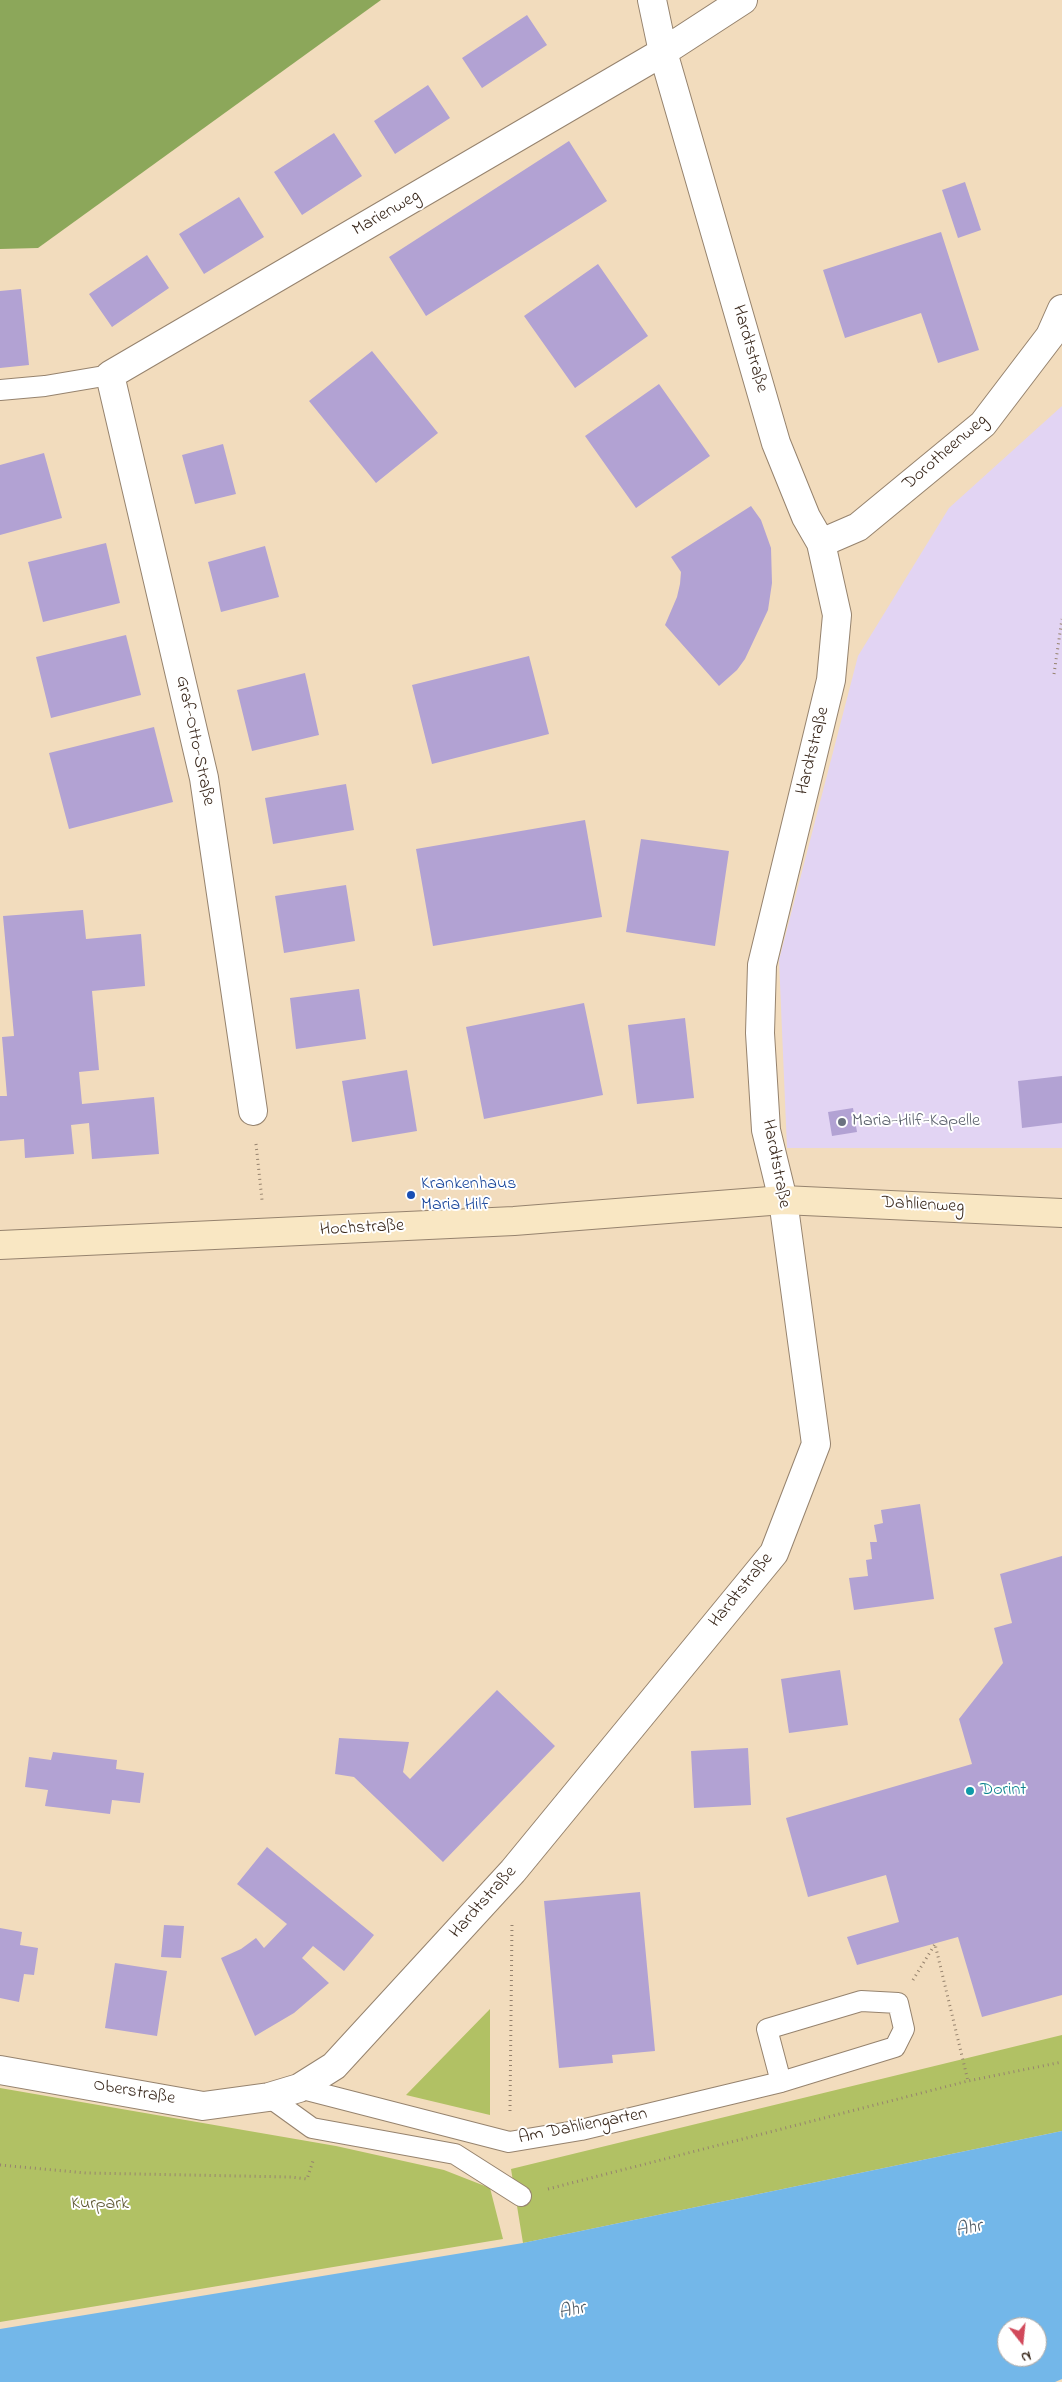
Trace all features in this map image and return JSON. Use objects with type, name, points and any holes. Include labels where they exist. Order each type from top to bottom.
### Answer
[{"type":"street","name":"Hardtstraße","points":[[269,2097],[299,2088],[334,2066],[513,1871],[774,1553],[816,1444],[783,1200],[766,1130],[760,1033],[762,965],[831,680],[837,615],[821,543],[806,517],[776,443],[663,52],[652,0]]},
{"type":"street","name":"Hardtstraße","points":[[663,52],[672,0]]},
{"type":"street","points":[[663,52],[742,0]]},
{"type":"street","name":"Marienweg","points":[[110,375],[663,52]]},
{"type":"street","name":"Dorotheenweg","points":[[821,543],[858,527],[984,424],[1050,336],[1062,309]]},
{"type":"street","name":"Graf-Otto-Straße","points":[[110,375],[204,778],[253,1111]]},
{"type":"street","name":"Dahlienweg","points":[[783,1200],[1062,1213]]},
{"type":"street","name":"Hochstraße","points":[[0,1245],[514,1221],[783,1200]]},
{"type":"street","name":"Oberstraße","points":[[0,2070],[203,2106],[269,2097]]},
{"type":"lane","points":[[0,390],[45,386],[110,375]]},
{"type":"lane","points":[[781,2082],[767,2029],[861,2002],[898,2004]]},
{"type":"lane","name":"Am Dahliengarten","points":[[299,2088],[509,2142],[581,2130],[781,2082],[895,2047],[904,2028],[898,2004]]},
{"type":"lane","points":[[269,2097],[312,2128],[455,2154],[522,2196]]},
{"type":"path","points":[[1054,674],[1062,619]]},
{"type":"path","points":[[256,1147],[262,1202]]},
{"type":"path","points":[[509,2142],[513,1871]]},
{"type":"path","points":[[898,2004],[935,1944],[968,2081]]},
{"type":"path","points":[[522,2196],[968,2081],[1062,2062]]},
{"type":"path","points":[[0,2165],[86,2173],[282,2176],[306,2179],[325,2130]]},
{"type":"shaded area","points":[[1062,406],[1062,1148],[787,1148],[779,960],[858,656],[949,508]]},
{"type":"green space","points":[[0,0],[381,0],[38,248],[0,249]]},
{"type":"green space","points":[[490,2009],[490,2115],[406,2095]]},
{"type":"green space","points":[[1062,2035],[1062,2131],[523,2243],[511,2169]]},
{"type":"green space","name":"Kurpark","points":[[0,2088],[336,2146],[444,2170],[490,2188],[503,2239],[0,2322]]},
{"type":"water","name":"Ahr","points":[[1062,2131],[1062,2379],[1055,2382],[0,2382],[0,2329],[523,2243]]},
{"type":"building","points":[[527,15],[547,45],[482,88],[462,58]]},
{"type":"building","points":[[428,85],[450,118],[395,154],[374,121]]},
{"type":"building","points":[[334,133],[362,176],[302,215],[274,172]]},
{"type":"building","points":[[569,141],[607,201],[426,316],[389,257]]},
{"type":"building","points":[[965,182],[981,230],[958,238],[942,190]]},
{"type":"building","points":[[239,197],[264,237],[204,274],[179,234]]},
{"type":"building","points":[[941,232],[979,350],[938,363],[921,313],[845,338],[823,270]]},
{"type":"building","points":[[147,255],[169,288],[112,327],[89,294]]},
{"type":"building","points":[[598,264],[648,336],[575,388],[524,316]]},
{"type":"building","points":[[21,289],[29,365],[0,368],[0,291]]},
{"type":"building","points":[[372,351],[438,433],[376,483],[309,401]]},
{"type":"building","points":[[659,384],[710,456],[636,508],[585,436]]},
{"type":"building","points":[[223,444],[236,494],[195,504],[182,455]]},
{"type":"building","points":[[44,453],[62,518],[0,535],[0,465]]},
{"type":"building","points":[[751,506],[761,520],[771,548],[772,583],[768,610],[745,659],[737,670],[719,686],[665,625],[677,597],[680,584],[681,572],[671,557]]},
{"type":"building","points":[[106,543],[120,603],[43,622],[28,562]]},
{"type":"building","points":[[265,546],[279,597],[221,612],[208,562]]},
{"type":"building","points":[[126,635],[141,695],[51,718],[36,657]]},
{"type":"building","points":[[529,656],[549,734],[432,764],[412,685]]},
{"type":"building","points":[[305,673],[319,735],[252,751],[237,690]]},
{"type":"building","points":[[154,727],[173,802],[69,829],[49,753]]},
{"type":"building","points":[[346,784],[354,830],[273,844],[265,798]]},
{"type":"building","points":[[585,820],[602,917],[433,946],[416,849]]},
{"type":"building","points":[[641,839],[729,851],[715,946],[626,932]]},
{"type":"building","points":[[346,885],[355,941],[284,953],[275,896]]},
{"type":"building","points":[[83,910],[86,939],[141,934],[145,986],[92,991],[99,1070],[79,1072],[82,1104],[154,1097],[159,1154],[92,1159],[89,1123],[71,1125],[74,1154],[25,1158],[24,1139],[0,1141],[0,1096],[7,1096],[2,1037],[14,1036],[3,916]]},
{"type":"building","points":[[359,989],[366,1039],[296,1049],[290,998]]},
{"type":"building","points":[[584,1003],[603,1095],[484,1119],[466,1027]]},
{"type":"building","points":[[685,1018],[694,1098],[637,1104],[628,1025]]},
{"type":"building","points":[[407,1070],[417,1131],[352,1142],[342,1081]]},
{"type":"building","points":[[1062,1076],[1062,1123],[1022,1128],[1018,1081]]},
{"type":"building","name":"Maria-Hilf-Kapelle","points":[[853,1108],[857,1132],[832,1136],[828,1112]]},
{"type":"building","points":[[920,1504],[934,1599],[854,1610],[849,1578],[868,1576],[866,1560],[872,1559],[870,1542],[877,1542],[874,1525],[883,1523],[881,1510]]},
{"type":"building","name":"Dorint","points":[[1062,1556],[1062,1995],[982,2017],[958,1937],[857,1965],[847,1937],[899,1922],[886,1875],[808,1897],[786,1818],[972,1764],[959,1719],[1003,1663],[994,1628],[1012,1623],[1000,1574]]},
{"type":"building","points":[[840,1670],[848,1725],[789,1733],[781,1679]]},
{"type":"building","points":[[497,1690],[555,1746],[443,1862],[354,1777],[335,1774],[339,1738],[409,1742],[403,1772],[410,1779]]},
{"type":"building","points":[[748,1748],[751,1805],[694,1808],[691,1751]]},
{"type":"building","points":[[53,1752],[117,1760],[116,1769],[144,1773],[140,1803],[112,1800],[110,1814],[45,1806],[48,1790],[25,1787],[29,1757],[51,1760]]},
{"type":"building","points":[[267,1847],[374,1935],[344,1971],[313,1946],[302,1958],[329,1983],[294,2013],[255,2036],[221,1958],[241,1949],[256,1938],[264,1948],[287,1924],[237,1884]]},
{"type":"building","points":[[640,1892],[655,2051],[612,2055],[613,2063],[559,2068],[544,1901]]},
{"type":"building","points":[[164,1925],[184,1926],[181,1958],[161,1957]]},
{"type":"building","points":[[0,1928],[22,1932],[20,1945],[38,1948],[34,1975],[24,1974],[19,2002],[0,1998]]},
{"type":"building","points":[[115,1963],[167,1971],[157,2036],[105,2028]]},
{"type":"place","name":"Maria-Hilf-Kapelle","points":[[842,1122]]},
{"type":"place","name":"Krankenhaus Maria Hilf","points":[[411,1195]]},
{"type":"place","name":"Dorint","points":[[970,1791]]}]
